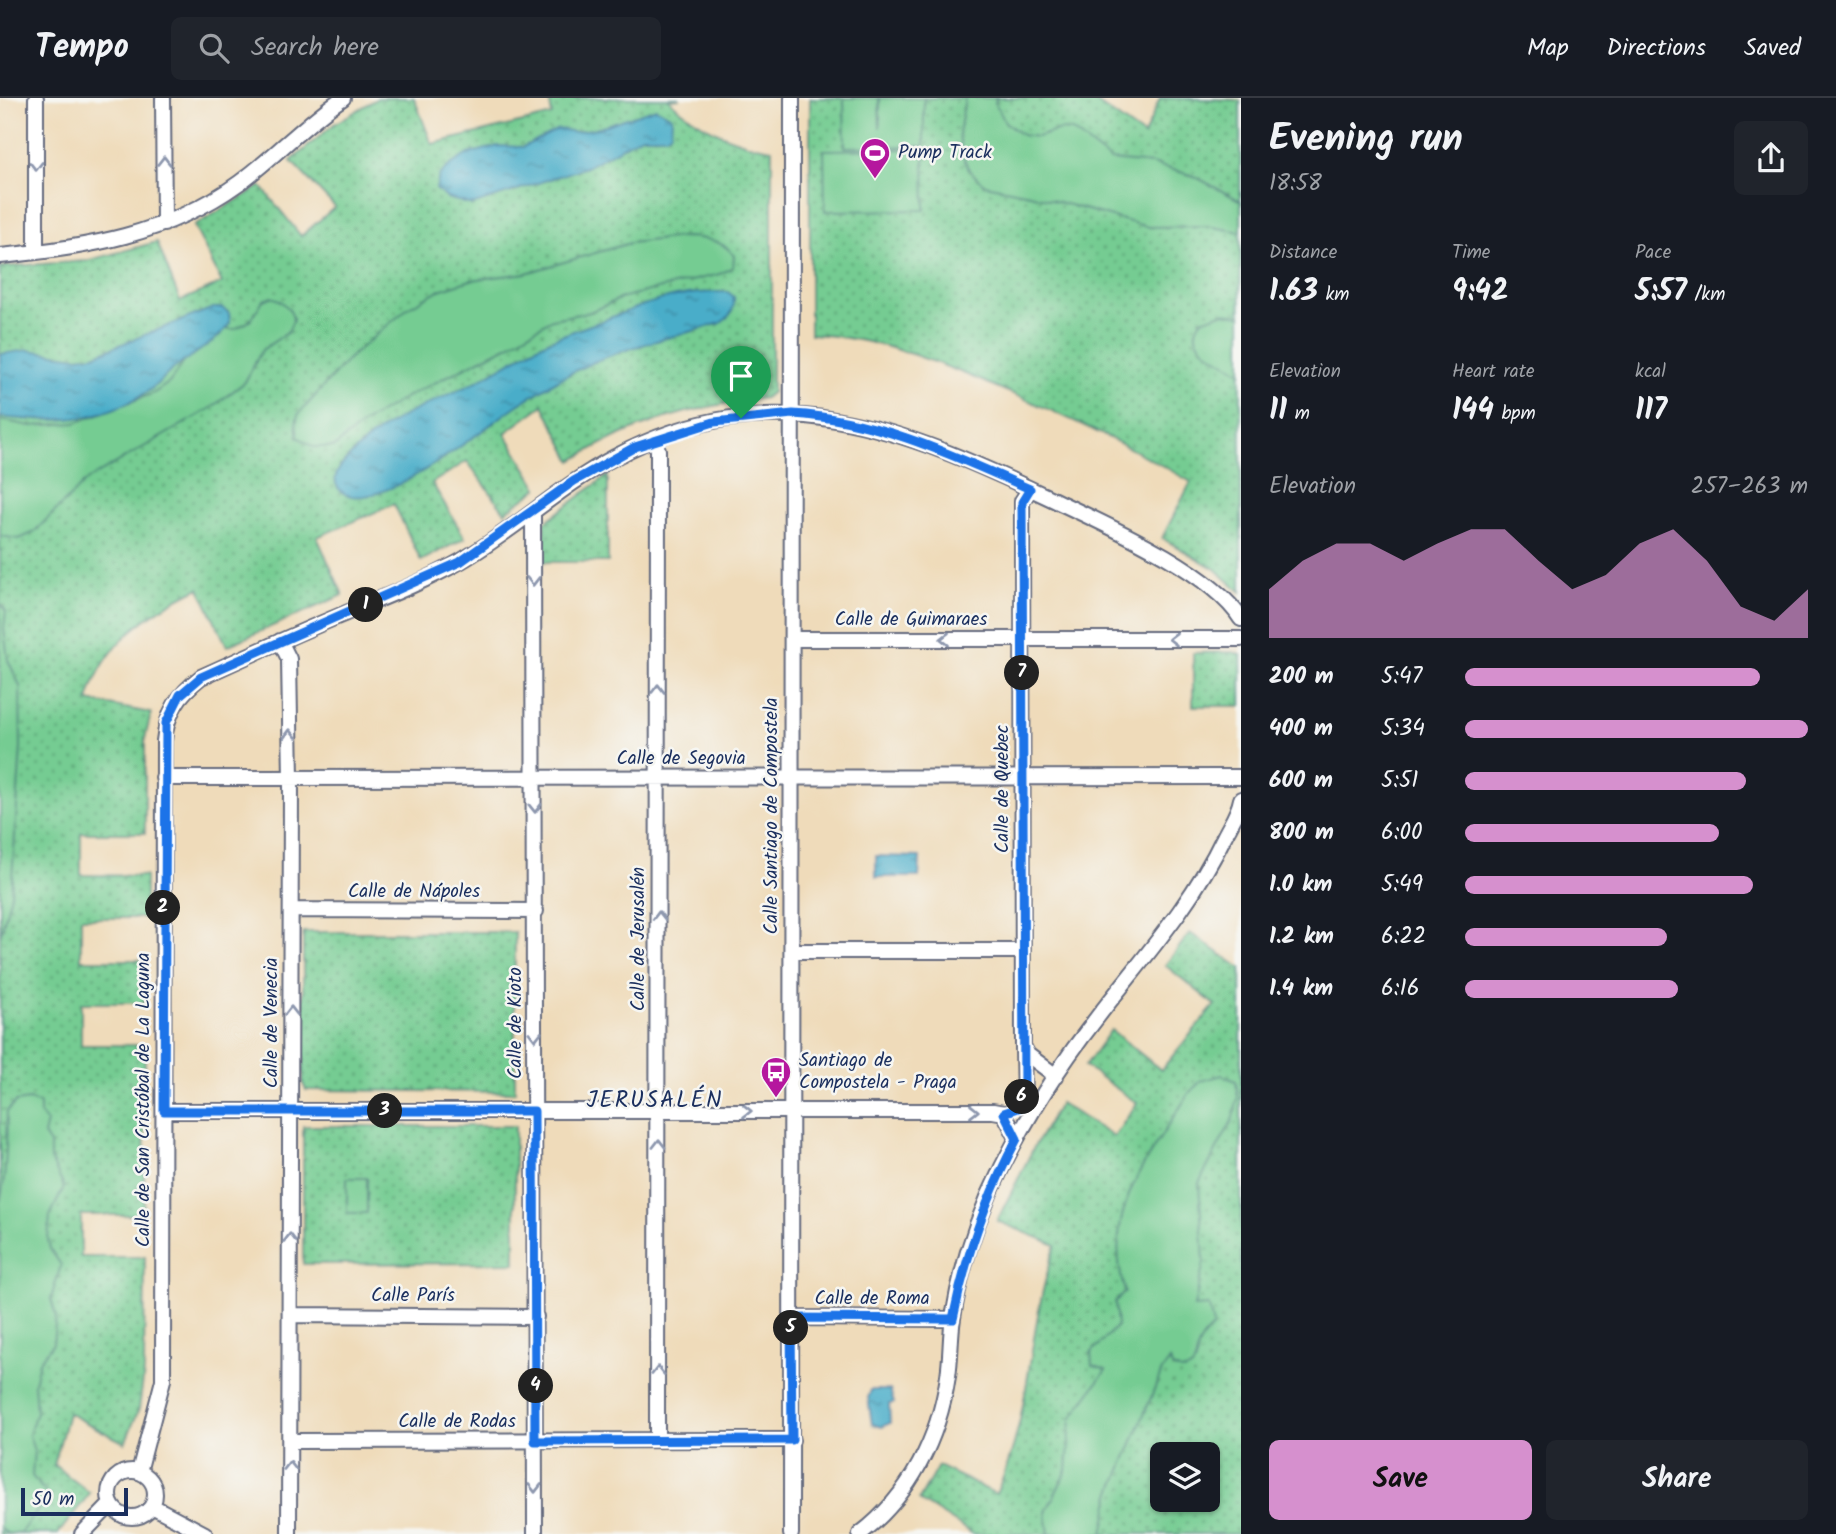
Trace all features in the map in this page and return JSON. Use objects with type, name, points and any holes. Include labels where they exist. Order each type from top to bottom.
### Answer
[{"type":"street","points":[[36,98],[36,253]]},
{"type":"street","points":[[163,98],[164,224]]},
{"type":"street","points":[[0,256],[87,247],[164,224],[197,209],[240,183],[330,104],[343,98]]},
{"type":"street","name":"Calle Santiago de Compostela","points":[[791,1534],[792,98]]},
{"type":"street","name":"Calle de San Cristóbal de La Laguna","points":[[139,1472],[163,1380],[163,778],[166,723],[180,695],[201,677],[443,570],[604,464],[655,439],[714,422],[793,414],[852,421],[896,434],[1030,489],[1175,563],[1209,586],[1241,619]]},
{"type":"street","name":"Calle de Jerusalén","points":[[655,439],[658,450],[657,1440]]},
{"type":"street","name":"Calle de Quebec","points":[[1030,489],[1022,502],[1021,639],[1023,1046],[1030,1105]]},
{"type":"street","name":"Calle de Kioto","points":[[533,513],[536,911],[535,1534]]},
{"type":"street","name":"Calle de Guimaraes","points":[[792,639],[1241,639]]},
{"type":"street","name":"Calle de Venecia","points":[[280,641],[289,659],[292,911],[289,1534]]},
{"type":"street","name":"Calle de Segovia","points":[[163,778],[1241,777]]},
{"type":"street","points":[[860,1534],[899,1496],[928,1446],[940,1413],[948,1375],[953,1319],[970,1244],[1030,1105],[1056,1076],[1096,1019],[1185,907],[1222,843],[1241,799]]},
{"type":"street","name":"Calle de Nápoles","points":[[292,911],[536,911]]},
{"type":"street","points":[[792,951],[1022,951]]},
{"type":"street","points":[[1023,1046],[1028,1055],[1056,1076]]},
{"type":"street","points":[[164,1111],[1004,1113],[1030,1105]]},
{"type":"street","points":[[1004,1113],[1017,1139]]},
{"type":"street","name":"Calle París","points":[[290,1315],[536,1317]]},
{"type":"street","name":"Calle de Roma","points":[[791,1318],[953,1319]]},
{"type":"street","name":"Calle de Rodas","points":[[290,1441],[792,1440]]},
{"type":"street","points":[[131,1471],[139,1472],[154,1486],[152,1506],[146,1512],[131,1517],[117,1511],[111,1504],[109,1490],[117,1477],[131,1471]]},
{"type":"street","points":[[82,1534],[111,1504]]},
{"type":"street","points":[[152,1506],[205,1534]]},
{"type":"green space","points":[[378,98],[414,98],[432,144],[552,115],[549,98],[680,98],[668,99],[704,126],[743,143],[772,149],[772,392],[765,398],[689,411],[641,426],[572,461],[543,405],[505,433],[538,488],[505,512],[467,461],[432,483],[465,538],[421,561],[394,504],[317,537],[343,595],[227,646],[199,588],[146,619],[130,632],[105,662],[88,701],[151,713],[145,739],[145,833],[81,833],[81,875],[145,876],[145,918],[81,918],[81,960],[145,960],[144,1003],[81,1003],[81,1045],[145,1045],[144,1215],[81,1215],[81,1257],[145,1257],[144,1372],[139,1409],[125,1443],[68,1413],[54,1465],[90,1493],[58,1534],[0,1534],[0,267],[86,261],[157,242],[180,301],[222,283],[194,226],[261,186],[301,236],[335,207],[291,161],[334,124]]},
{"type":"green space","points":[[810,98],[1090,98],[1144,136],[1160,98],[1240,100],[1241,592],[1215,569],[1162,538],[1191,482],[1094,431],[950,368],[881,345],[810,334]]},
{"type":"green space","points":[[844,98],[879,98],[880,128],[880,98],[924,98],[924,146],[845,147]]},
{"type":"green space","points":[[965,98],[996,98],[995,103],[1005,122],[1022,135],[1037,137],[1060,130],[1072,131],[1110,160],[1152,164],[1194,176],[1241,201],[1241,232],[1207,226],[1148,227],[1030,194],[985,185],[969,170],[962,154],[959,134]]},
{"type":"green space","name":"Pump Track","points":[[924,149],[925,210],[825,211],[824,150]]},
{"type":"green space","points":[[681,237],[703,239],[724,246],[734,256],[733,267],[720,274],[624,297],[590,312],[552,319],[507,346],[406,397],[365,422],[334,447],[314,447],[298,437],[298,415],[349,358],[409,307],[439,290],[471,280],[526,273],[630,243]]},
{"type":"green space","points":[[271,297],[286,306],[293,321],[288,332],[262,350],[245,382],[211,408],[87,480],[33,533],[19,539],[0,536],[0,420],[31,426],[75,423],[154,393],[170,382],[186,358],[225,329],[235,329],[250,321],[263,300]]},
{"type":"green space","points":[[1222,313],[1241,315],[1241,372],[1207,351],[1196,337],[1196,329],[1201,320]]},
{"type":"green space","points":[[608,475],[608,562],[543,562],[545,522]]},
{"type":"green space","points":[[0,603],[6,611],[4,629],[8,660],[20,686],[21,747],[11,894],[0,937]]},
{"type":"green space","points":[[1233,652],[1241,655],[1241,706],[1193,706],[1193,653]]},
{"type":"green space","points":[[303,932],[515,932],[515,1092],[306,1090],[303,1084]]},
{"type":"green space","points":[[1190,933],[1241,968],[1241,1534],[973,1534],[919,1500],[938,1466],[996,1494],[1017,1432],[1039,1308],[1056,1245],[997,1221],[1034,1147],[1060,1103],[1114,1137],[1137,1103],[1085,1066],[1111,1030],[1161,1070],[1215,1005],[1165,965]]},
{"type":"green space","points":[[1222,1075],[1236,1081],[1238,1098],[1232,1121],[1199,1183],[1204,1262],[1194,1307],[1209,1306],[1213,1326],[1200,1342],[1193,1366],[1181,1371],[1172,1367],[1170,1360],[1162,1371],[1111,1494],[1103,1534],[1049,1534],[1046,1512],[1067,1470],[1071,1419],[1106,1370],[1092,1365],[1091,1353],[1117,1326],[1115,1302],[1125,1292],[1119,1262],[1119,1235],[1133,1186],[1189,1093],[1201,1081]]},
{"type":"green space","points":[[29,1100],[40,1104],[40,1114],[47,1122],[44,1135],[50,1144],[50,1158],[64,1187],[50,1216],[48,1239],[50,1249],[61,1265],[51,1299],[56,1316],[53,1343],[39,1362],[34,1383],[36,1412],[29,1435],[34,1451],[32,1476],[48,1496],[21,1532],[8,1534],[0,1528],[0,1202],[5,1168],[7,1111],[16,1102]]},
{"type":"green space","points":[[303,1126],[515,1126],[515,1263],[303,1264]]},
{"type":"green space","points":[[347,1178],[367,1178],[367,1213],[347,1213]]},
{"type":"water","points":[[656,108],[672,117],[671,132],[666,136],[642,136],[586,167],[472,205],[447,198],[436,189],[439,176],[468,154],[498,146],[523,147],[558,129],[575,132],[597,128]]},
{"type":"water","points":[[728,292],[734,297],[734,305],[732,312],[721,323],[635,347],[576,370],[516,406],[457,449],[404,481],[379,492],[358,497],[342,492],[337,486],[336,476],[342,464],[377,433],[401,417],[476,381],[540,345],[656,301],[699,293]]},
{"type":"water","points":[[213,308],[222,308],[229,313],[230,323],[220,335],[151,389],[130,402],[94,415],[76,418],[39,420],[0,417],[0,354],[28,350],[77,357],[94,355]]},
{"type":"water","points":[[876,856],[920,857],[919,877],[876,877]]},
{"type":"water","points":[[871,1390],[890,1390],[894,1403],[889,1404],[890,1423],[882,1427],[872,1424],[868,1398]]},
{"type":"place","name":"Pump Track","points":[[875,180]]},
{"type":"place","name":"Santiago de Compostela - Praga","points":[[776,1099]]},
{"type":"district","name":"JERUSALÉN","points":[[655,1101]]},
{"type":"route","points":[[793,414],[852,421],[957,457],[1030,489],[1022,502],[1024,1106],[1004,1113],[1017,1139],[977,1223],[962,1272],[953,1319],[791,1318],[792,1440],[535,1441],[534,1111],[164,1111],[163,778],[166,723],[180,695],[201,677],[460,562],[533,513],[574,481],[613,458],[655,439],[714,422],[741,418],[793,414]]}]
